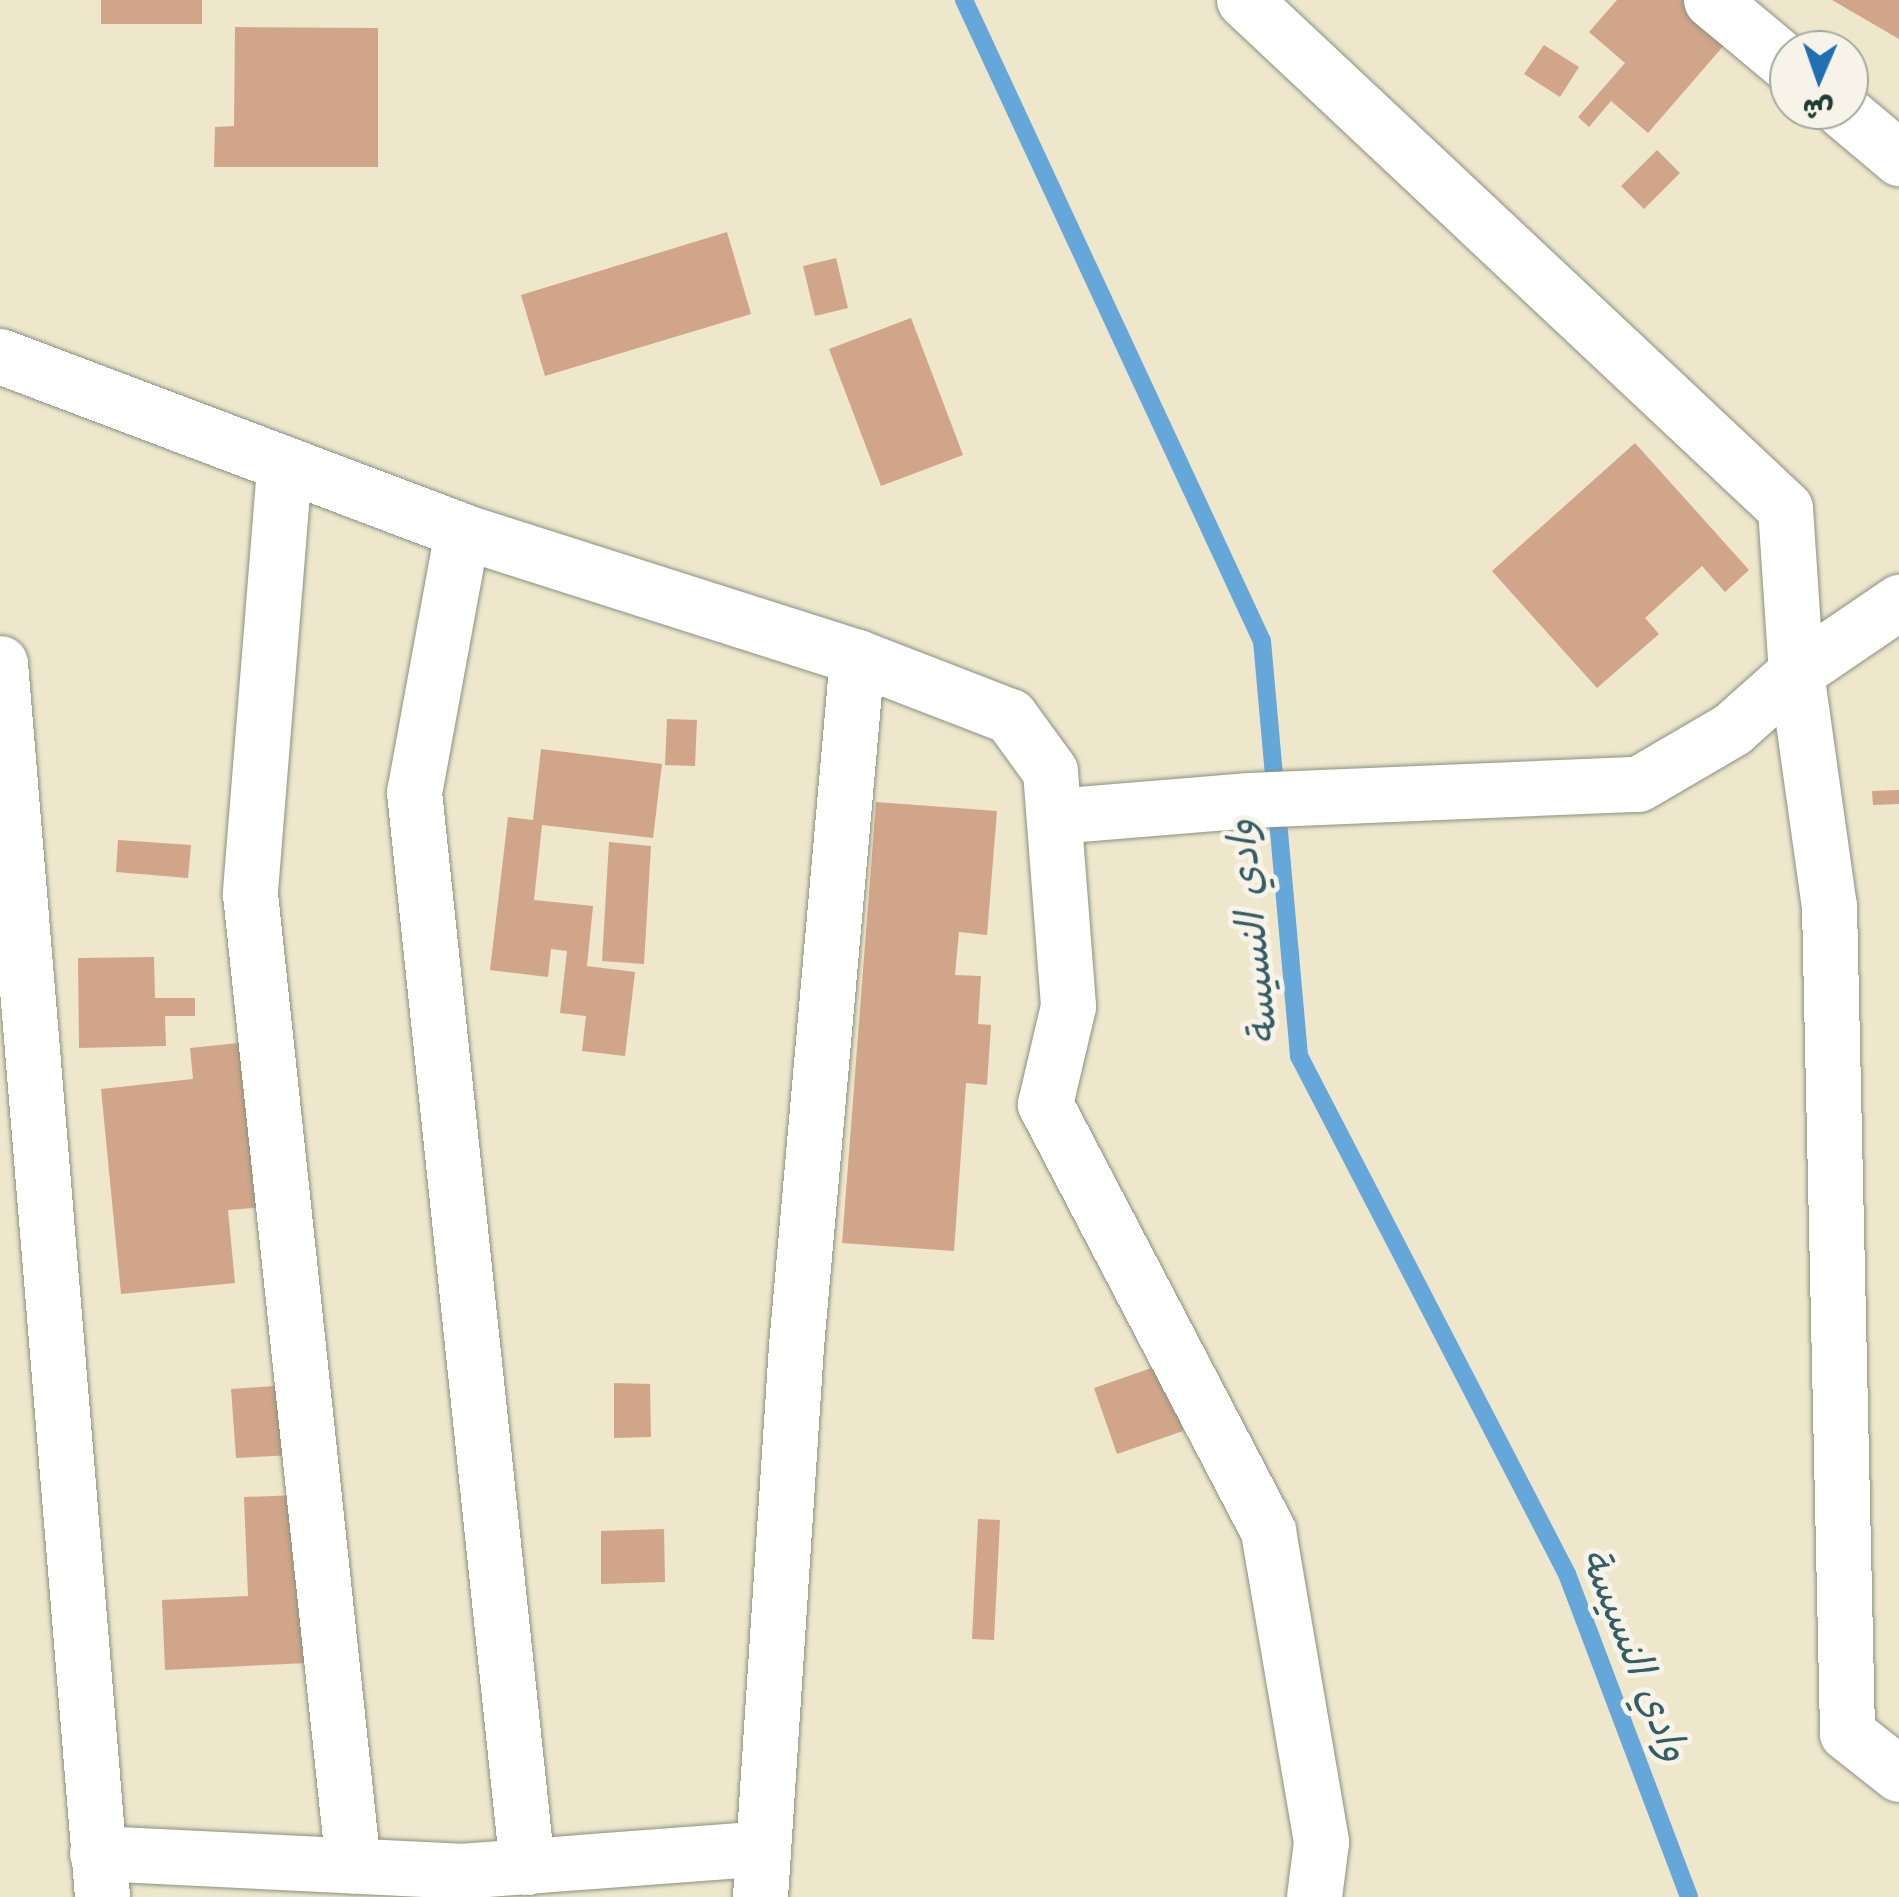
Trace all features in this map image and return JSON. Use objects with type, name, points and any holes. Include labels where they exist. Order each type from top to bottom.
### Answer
[{"type":"street","points":[[1244,0],[1786,508],[1796,672],[1829,906],[1847,1734],[1899,1774]]},
{"type":"street","points":[[1711,0],[1769,48]]},
{"type":"street","points":[[1866,130],[1899,158]]},
{"type":"street","points":[[0,356],[284,468],[462,531],[857,657],[1010,716],[1050,771],[1056,816],[1068,1006],[1045,1104],[1268,1531],[1321,1842],[1314,1897]]},
{"type":"street","points":[[284,468],[250,894],[353,1866]]},
{"type":"street","points":[[462,531],[414,792],[527,1867]]},
{"type":"street","points":[[1056,816],[1249,800],[1638,784],[1732,729],[1796,672],[1899,602]]},
{"type":"street","points":[[0,662],[100,1875],[353,1866],[762,1873],[796,1346],[857,657]]},
{"type":"building","points":[[101,0],[202,0],[202,24],[101,24]]},
{"type":"building","points":[[1617,0],[1690,0],[1732,36],[1648,133],[1611,101],[1589,127],[1578,117],[1625,63],[1589,32]]},
{"type":"building","points":[[1832,0],[1899,0],[1899,39]]},
{"type":"building","points":[[235,27],[378,28],[378,167],[214,167],[215,127],[234,126]]},
{"type":"building","points":[[1544,45],[1579,67],[1560,97],[1524,74]]},
{"type":"building","points":[[1657,150],[1680,173],[1644,209],[1621,186]]},
{"type":"building","points":[[727,232],[751,314],[545,376],[521,295]]},
{"type":"building","points":[[836,258],[848,308],[815,316],[803,266]]},
{"type":"building","points":[[911,318],[963,455],[881,486],[829,349]]},
{"type":"building","points":[[1635,443],[1749,570],[1725,592],[1702,566],[1645,618],[1659,634],[1597,688],[1492,571]]},
{"type":"building","points":[[667,719],[697,720],[695,766],[665,765]]},
{"type":"building","points":[[541,749],[662,764],[653,838],[542,825],[534,900],[593,906],[587,966],[635,972],[625,1056],[582,1051],[586,1016],[560,1013],[567,951],[551,949],[548,977],[490,970],[508,817],[533,820]]},
{"type":"building","points":[[1899,790],[1899,804],[1873,805],[1872,791]]},
{"type":"building","points":[[876,802],[997,811],[987,935],[959,932],[955,975],[981,976],[978,1024],[991,1025],[987,1085],[966,1083],[954,1251],[842,1243]]},
{"type":"building","points":[[118,840],[191,845],[188,878],[116,872]]},
{"type":"building","points":[[609,842],[651,846],[644,964],[602,961]]},
{"type":"building","points":[[154,957],[155,998],[195,998],[195,1016],[165,1016],[166,1046],[79,1048],[78,958]]},
{"type":"building","points":[[248,1042],[264,1207],[228,1210],[235,1283],[121,1294],[101,1089],[193,1079],[190,1048]]},
{"type":"building","points":[[1160,1365],[1183,1431],[1117,1454],[1094,1388]]},
{"type":"building","points":[[614,1383],[650,1384],[651,1437],[614,1438]]},
{"type":"building","points":[[288,1385],[293,1455],[236,1458],[231,1389]]},
{"type":"building","points":[[299,1495],[307,1663],[165,1670],[162,1600],[248,1596],[244,1497]]},
{"type":"building","points":[[978,1519],[1000,1520],[994,1640],[972,1639]]},
{"type":"building","points":[[664,1529],[665,1582],[601,1584],[601,1531]]},
{"type":"waterway","name":"وادي النسيسة","points":[[964,0],[1262,641],[1299,1056],[1567,1574],[1689,1897]]}]
